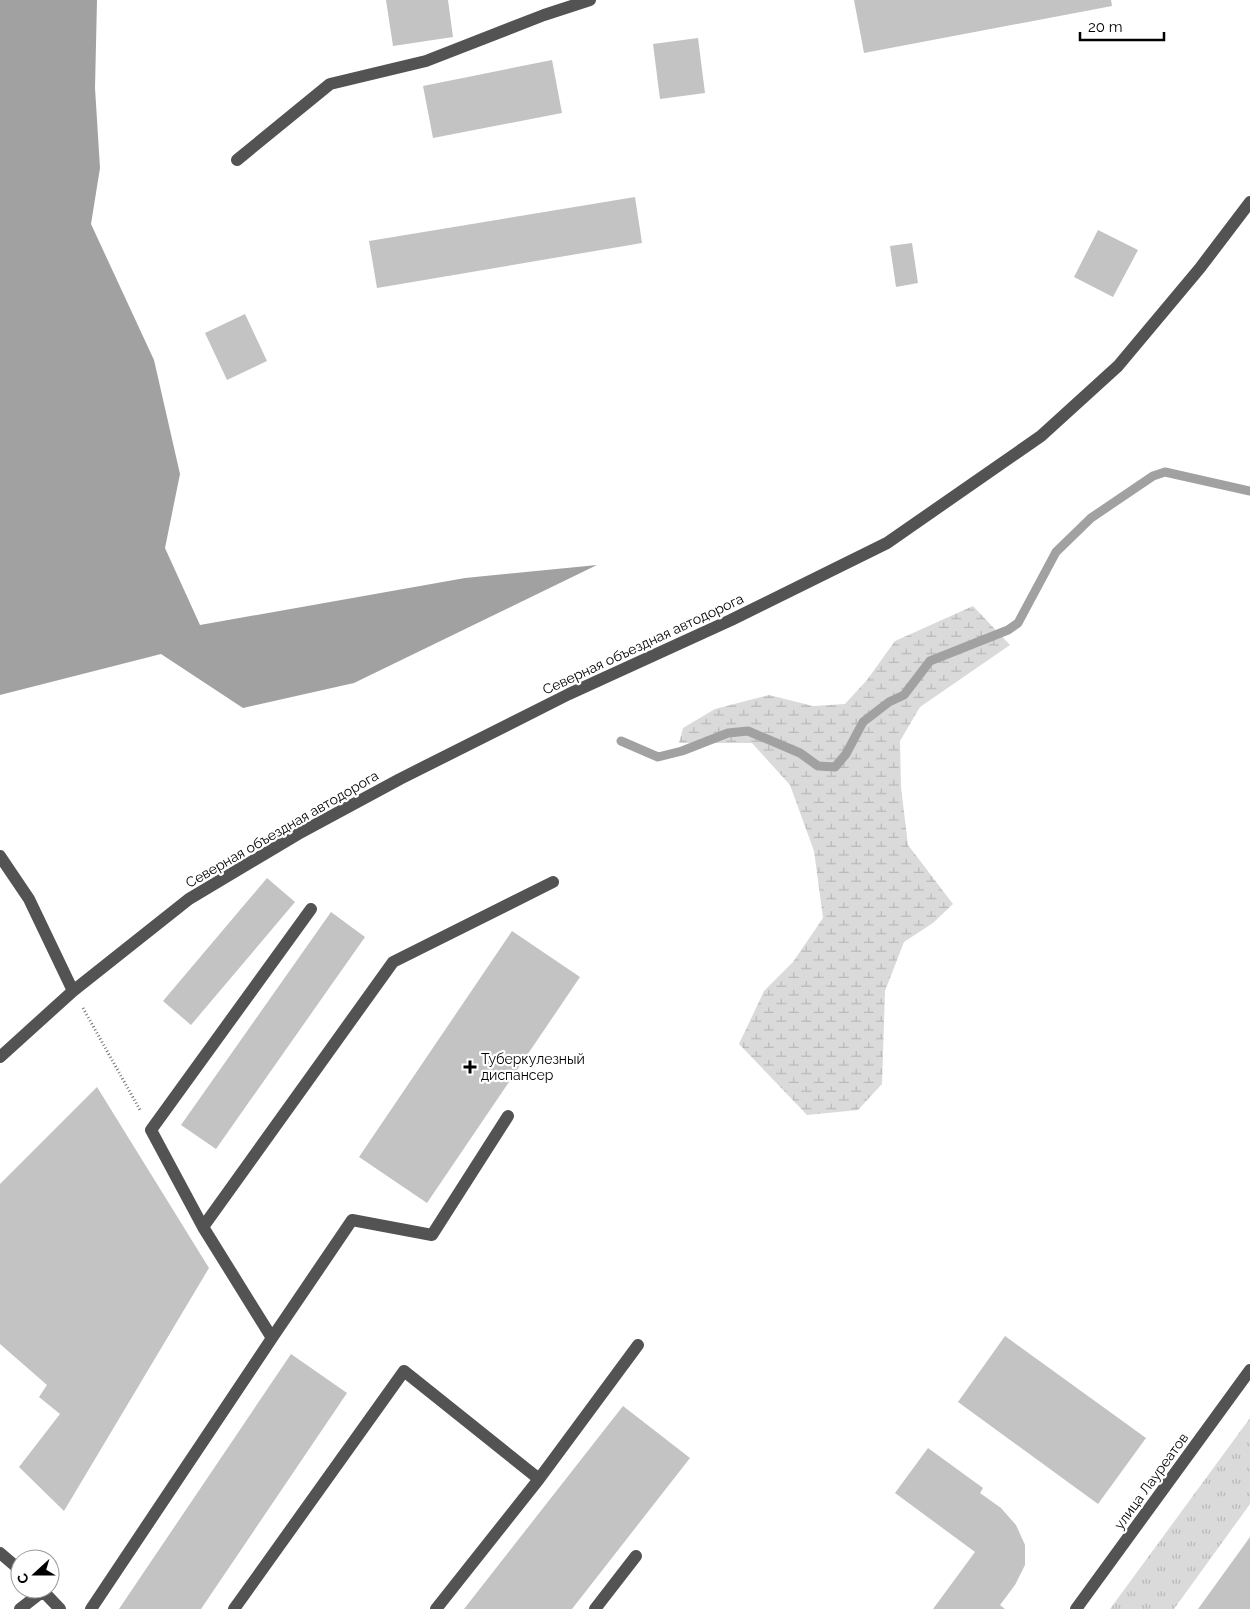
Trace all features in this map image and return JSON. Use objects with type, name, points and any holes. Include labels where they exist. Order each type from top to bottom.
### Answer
[{"type":"street","points":[[237,160],[330,84],[426,61],[590,0]]},
{"type":"street","name":"Северная объездная автодорога","points":[[0,1057],[73,991],[189,899],[298,834],[400,779],[569,694],[731,620],[887,543],[1041,436],[1118,366],[1200,268],[1250,202]]},
{"type":"street","points":[[0,856],[30,899],[73,991]]},
{"type":"street","points":[[203,1227],[393,962],[554,882]]},
{"type":"street","points":[[272,1338],[203,1227],[151,1130],[311,908]]},
{"type":"street","points":[[90,1609],[352,1220],[432,1235],[508,1116]]},
{"type":"street","points":[[436,1609],[539,1479],[638,1345]]},
{"type":"street","name":"улица Лауреатов","points":[[1076,1609],[1250,1370]]},
{"type":"street","points":[[234,1609],[404,1371],[539,1479]]},
{"type":"street","points":[[0,1553],[10,1562]]},
{"type":"street","points":[[595,1609],[636,1556]]},
{"type":"street","points":[[20,1609],[32,1599]]},
{"type":"street","points":[[51,1599],[60,1609]]},
{"type":"path","points":[[73,991],[151,1130]]},
{"type":"green space","points":[[973,606],[1010,645],[920,707],[900,741],[901,787],[908,845],[953,904],[933,923],[904,942],[885,991],[882,1084],[858,1110],[807,1115],[739,1044],[764,991],[793,962],[823,918],[814,851],[790,785],[752,743],[679,743],[683,728],[715,709],[769,695],[813,706],[845,704],[867,680],[895,641]]},
{"type":"green space","points":[[1250,1418],[1250,1504],[1174,1609],[1110,1609]]},
{"type":"shaded area","points":[[0,0],[97,0],[95,88],[100,168],[91,224],[154,360],[180,474],[165,548],[200,625],[465,578],[597,565],[354,683],[243,708],[161,654],[0,695]]},
{"type":"building","points":[[386,0],[448,0],[453,37],[393,46]]},
{"type":"building","points":[[854,0],[1111,0],[1112,6],[864,53]]},
{"type":"building","points":[[698,38],[705,93],[660,99],[653,44]]},
{"type":"building","points":[[552,60],[562,113],[433,138],[423,86]]},
{"type":"building","points":[[635,197],[642,243],[377,288],[369,241]]},
{"type":"building","points":[[1098,230],[1138,250],[1113,297],[1074,277]]},
{"type":"building","points":[[912,243],[918,283],[896,287],[890,246]]},
{"type":"building","points":[[245,314],[267,361],[227,380],[205,333]]},
{"type":"building","points":[[267,878],[295,902],[191,1025],[163,1001]]},
{"type":"building","points":[[331,912],[365,937],[216,1149],[181,1125]]},
{"type":"building","name":"Туберкулезный диспансер","points":[[512,931],[580,977],[427,1203],[359,1157]]},
{"type":"building","points":[[97,1087],[209,1268],[64,1511],[19,1467],[60,1414],[39,1397],[47,1385],[0,1344],[0,1184]]},
{"type":"building","points":[[1005,1336],[1146,1438],[1098,1504],[958,1402]]},
{"type":"building","points":[[291,1354],[347,1393],[201,1609],[119,1609]]},
{"type":"building","points":[[623,1406],[690,1458],[572,1609],[464,1609]]},
{"type":"building","points":[[928,1448],[983,1488],[980,1493],[1001,1508],[1016,1525],[1025,1545],[1025,1565],[1015,1585],[1000,1605],[1005,1609],[933,1609],[975,1552],[895,1493]]},
{"type":"building","points":[[1250,1537],[1250,1609],[1198,1609]]},
{"type":"waterway","points":[[621,741],[658,757],[682,751],[728,733],[748,731],[800,753],[818,766],[835,767],[846,754],[863,722],[889,702],[904,695],[930,661],[1008,630],[1018,623],[1056,552],[1091,518],[1153,476],[1165,472],[1250,491]]},
{"type":"place","name":"Туберкулезный диспансер","points":[[470,1067]]}]
